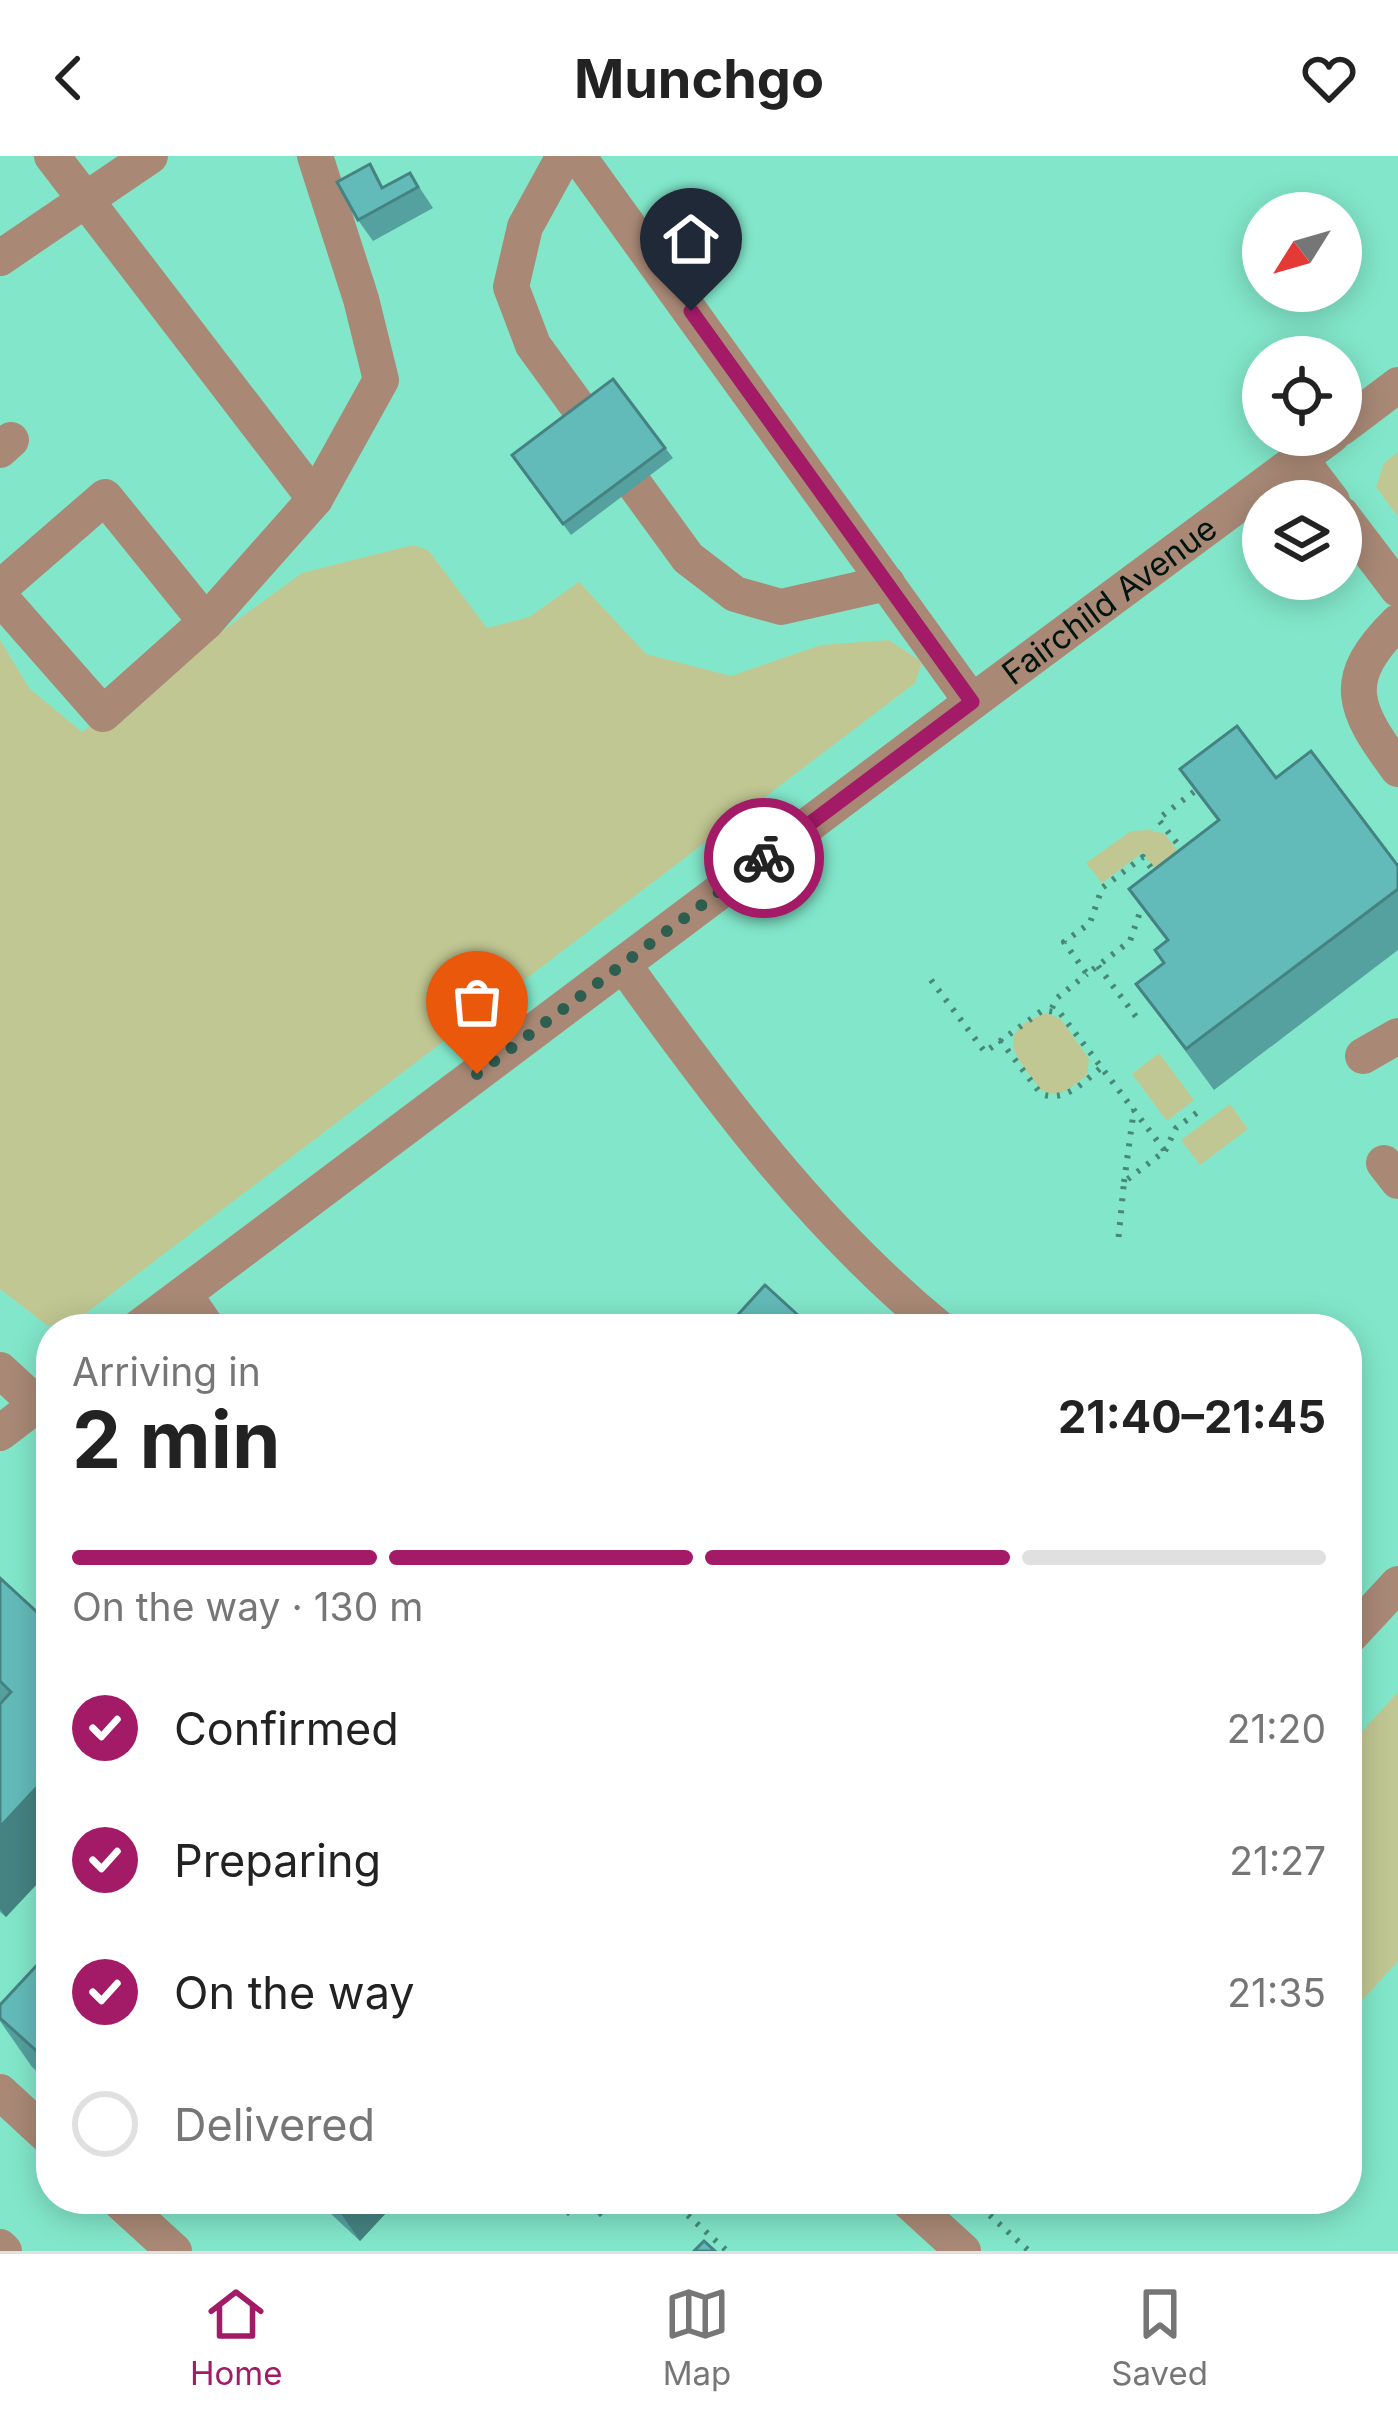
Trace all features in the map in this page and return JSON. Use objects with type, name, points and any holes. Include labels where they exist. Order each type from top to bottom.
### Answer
[{"type":"street","points":[[52,156],[315,499]]},
{"type":"street","points":[[0,258],[150,156]]},
{"type":"street","points":[[0,597],[103,714],[206,622],[315,499],[381,380],[361,299],[315,156]]},
{"type":"street","points":[[564,156],[525,226],[511,287],[533,346],[688,558],[735,593],[781,607],[886,583]]},
{"type":"street","points":[[578,156],[972,702]]},
{"type":"street","points":[[1362,412],[1398,385]]},
{"type":"street","name":"Fairchild Avenue","points":[[157,1314],[1304,456]]},
{"type":"street","points":[[1300,459],[1316,480]]},
{"type":"street","points":[[0,588],[105,497],[206,622]]},
{"type":"street","points":[[1362,542],[1398,589]]},
{"type":"street","points":[[1398,622],[1374,646],[1359,682],[1361,712],[1398,769]]},
{"type":"street","points":[[623,964],[696,1065],[836,1234],[922,1314]]},
{"type":"street","points":[[1363,1056],[1398,1036]]},
{"type":"street","points":[[184,1294],[198,1314]]},
{"type":"street","points":[[0,1370],[36,1397]]},
{"type":"street","points":[[0,1433],[36,1411]]},
{"type":"street","points":[[1362,1623],[1398,1584]]},
{"type":"street","points":[[0,2092],[36,2125]]},
{"type":"street","points":[[133,2214],[174,2251]]},
{"type":"street","points":[[922,2214],[962,2251]]},
{"type":"path","points":[[1192,863],[1158,818],[1200,788],[1207,797]]},
{"type":"path","points":[[1088,974],[1064,942],[1090,923],[1102,888],[1143,856],[1155,873]]},
{"type":"path","points":[[1052,1010],[1057,998],[1130,941],[1140,912],[1155,900]]},
{"type":"path","points":[[1098,966],[1140,1022]]},
{"type":"path","points":[[931,980],[985,1052],[1043,1010],[1065,1018],[1165,1151]]},
{"type":"path","points":[[1000,1040],[1041,1094],[1050,1097],[1065,1095],[1102,1067]]},
{"type":"path","points":[[1165,1151],[1176,1128],[1202,1108]]},
{"type":"path","points":[[1118,1243],[1134,1109]]},
{"type":"path","points":[[1124,1182],[1177,1143]]},
{"type":"path","points":[[686,2214],[727,2251]]},
{"type":"path","points":[[988,2214],[1029,2251]]},
{"type":"green space","points":[[1398,452],[1398,517],[1376,487],[1384,463]]},
{"type":"green space","points":[[413,545],[428,550],[487,628],[529,617],[579,582],[646,654],[731,676],[821,645],[889,640],[922,662],[915,683],[85,1314],[36,1317],[0,1289],[0,640],[29,688],[82,732],[302,573]]},
{"type":"green space","points":[[1131,831],[1165,834],[1192,871],[1167,883],[1142,853],[1102,883],[1086,863]]},
{"type":"green space","points":[[1046,1013],[1061,1019],[1089,1059],[1087,1075],[1053,1094],[1040,1089],[1013,1046],[1018,1029]]},
{"type":"green space","points":[[1159,1053],[1194,1100],[1167,1121],[1132,1074]]},
{"type":"green space","points":[[1230,1104],[1248,1129],[1200,1165],[1181,1140]]},
{"type":"green space","points":[[1398,1692],[1398,1961],[1362,2001],[1362,1732]]},
{"type":"building","points":[[370,164],[382,188],[410,173],[418,187],[358,220],[337,182]]},
{"type":"building","points":[[613,379],[665,448],[563,524],[512,455]]},
{"type":"building","points":[[1237,726],[1276,778],[1311,751],[1398,866],[1398,889],[1186,1049],[1136,984],[1164,963],[1155,950],[1168,940],[1129,889],[1219,820],[1180,769]]},
{"type":"building","points":[[765,1285],[797,1314],[739,1314]]},
{"type":"building","points":[[0,1578],[36,1611],[36,1788],[0,1827],[0,1704],[11,1692],[0,1681]]},
{"type":"building","points":[[36,1966],[36,2050],[0,2018],[0,2005]]},
{"type":"building","points":[[704,2241],[715,2251],[694,2251]]},
{"type":"way so far","points":[[477,1074],[764,858]]},
{"type":"route","points":[[691,311],[972,702],[764,858]]}]
